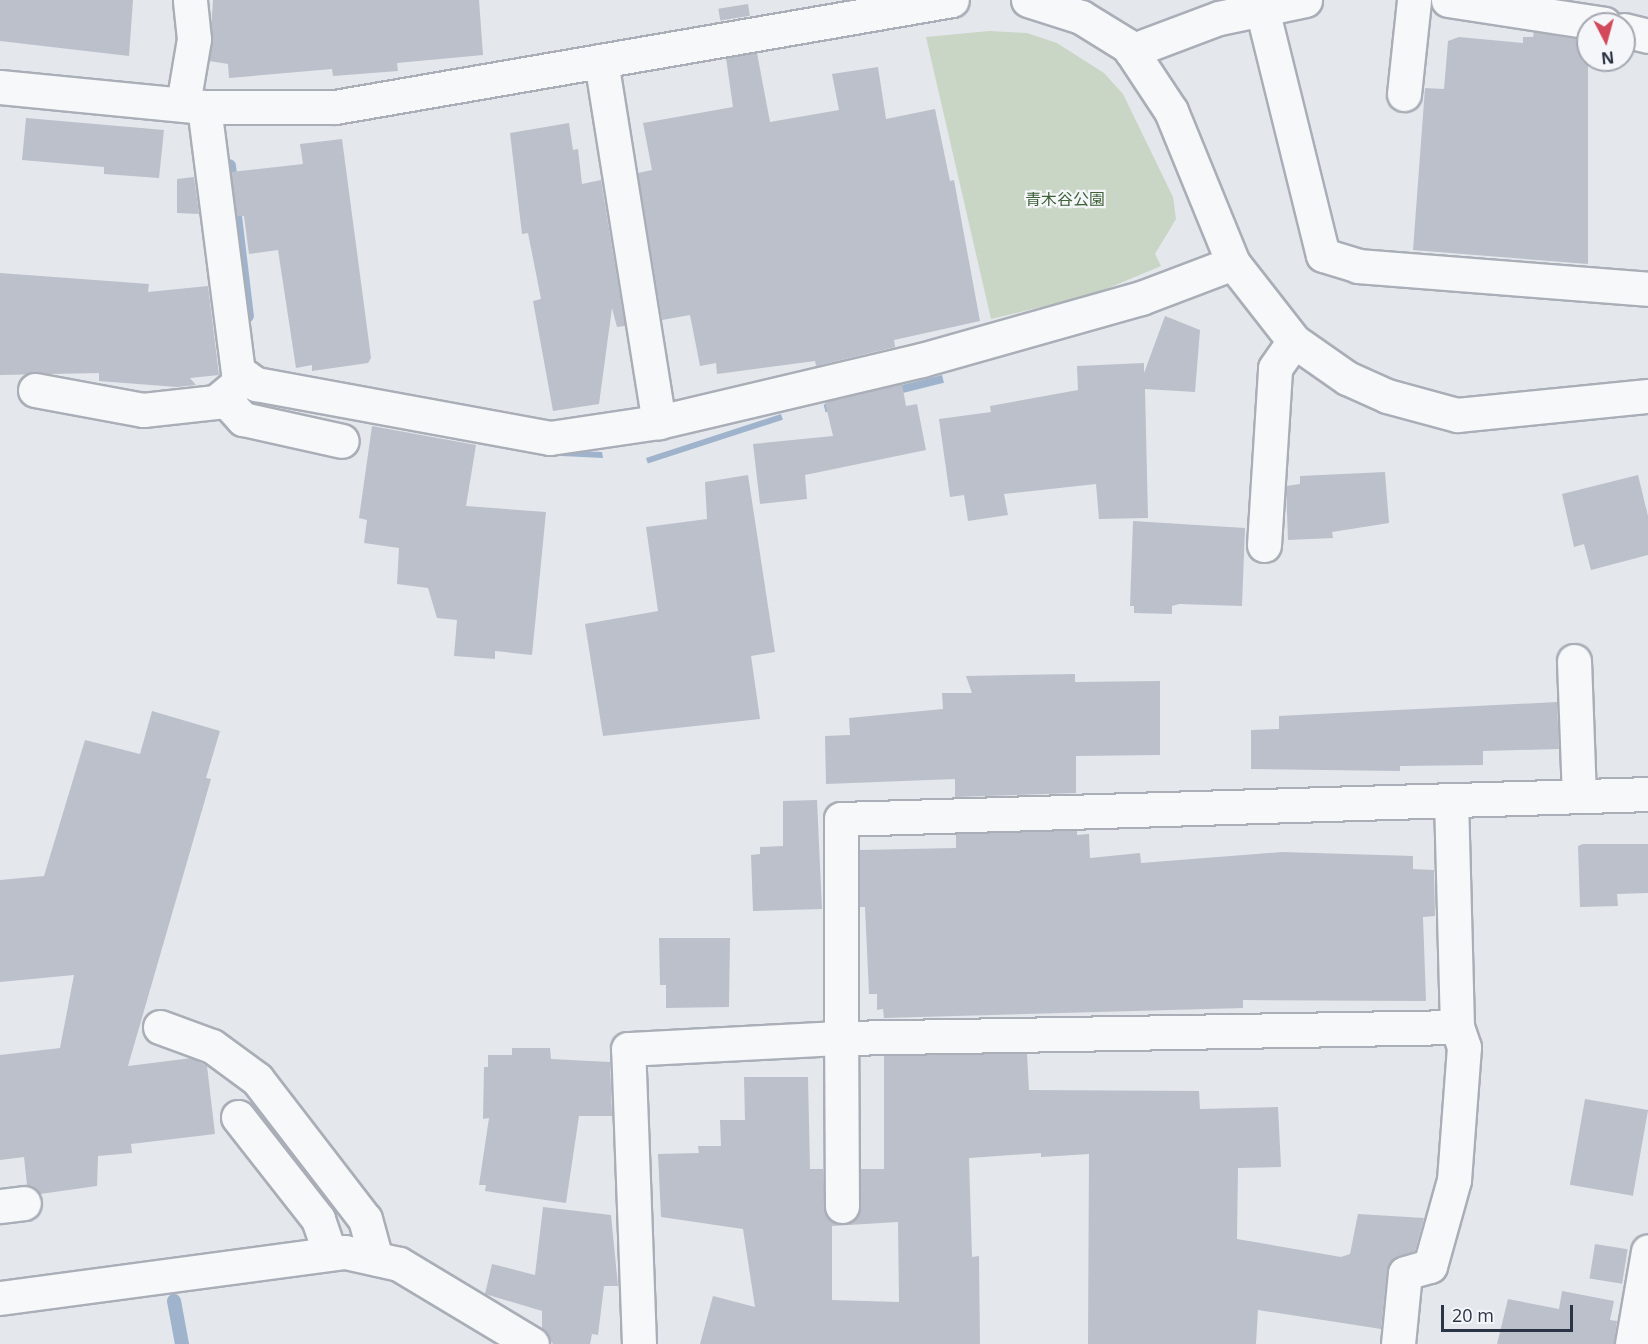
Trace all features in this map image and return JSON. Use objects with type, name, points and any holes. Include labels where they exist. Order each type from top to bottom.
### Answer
[{"type":"street","points":[[190,0],[194,39],[193,106],[238,372],[234,387],[243,420],[342,441]]},
{"type":"street","points":[[0,87],[193,106],[335,107],[952,0]]},
{"type":"street","points":[[1028,0],[1082,17],[1131,51],[1171,111],[1233,263],[1294,341],[1347,378],[1407,402],[1457,415],[1648,396]]},
{"type":"street","points":[[1131,51],[1176,31],[1305,0]]},
{"type":"street","points":[[1404,94],[1414,0]]},
{"type":"street","points":[[1448,0],[1576,20]]},
{"type":"street","points":[[1262,9],[1323,255],[1358,266],[1648,289]]},
{"type":"street","points":[[601,61],[659,422]]},
{"type":"street","points":[[35,390],[143,410],[234,387],[256,384],[550,438],[659,422],[934,357],[1141,298],[1233,263]]},
{"type":"street","points":[[1264,545],[1275,368],[1294,341]]},
{"type":"street","points":[[1574,661],[1579,796]]},
{"type":"street","points":[[842,1206],[841,819],[1648,794]]},
{"type":"street","points":[[1398,1344],[1405,1273],[1430,1266],[1454,1180],[1464,1047],[1457,1028],[1451,800]]},
{"type":"street","points":[[160,1027],[212,1046],[257,1079],[365,1219],[376,1259]]},
{"type":"street","points":[[639,1344],[628,1049],[841,1038],[1457,1028]]},
{"type":"street","points":[[238,1117],[318,1219],[330,1253]]},
{"type":"street","points":[[1632,1344],[1648,1251]]},
{"type":"street","points":[[0,1298],[330,1253],[399,1264],[532,1344]]},
{"type":"green space","name":"青木谷公園","points":[[989,31],[1027,33],[1057,43],[1104,73],[1123,94],[1173,197],[1176,219],[1155,254],[1161,266],[1092,295],[991,319],[926,37]]},
{"type":"water","points":[[942,375],[944,383],[826,412],[824,405]]},
{"type":"water","points":[[269,398],[570,451],[602,452],[603,458],[541,455],[267,404]]},
{"type":"water","points":[[781,414],[783,420],[648,464],[646,458]]},
{"type":"building","points":[[0,0],[133,0],[129,56],[0,41]]},
{"type":"building","points":[[213,0],[479,0],[483,55],[397,63],[398,71],[333,76],[332,69],[229,78],[228,64],[209,61]]},
{"type":"building","points":[[748,4],[750,16],[720,21],[718,9]]},
{"type":"building","points":[[1534,32],[1576,39],[1576,72],[1588,72],[1588,264],[1413,250],[1425,88],[1444,89],[1448,41],[1459,37],[1523,43],[1523,37],[1533,37]]},
{"type":"building","points":[[757,53],[770,122],[839,110],[832,74],[878,67],[886,119],[935,109],[950,181],[954,180],[980,321],[894,340],[895,347],[816,366],[815,361],[717,374],[716,363],[700,366],[690,315],[662,320],[638,173],[652,170],[643,123],[733,107],[726,58]]},
{"type":"building","points":[[26,118],[164,130],[159,178],[104,174],[104,167],[22,160]]},
{"type":"building","points":[[569,123],[573,150],[578,149],[582,184],[601,180],[625,326],[617,327],[612,308],[599,404],[553,411],[533,301],[541,299],[528,233],[522,234],[510,133]]},
{"type":"building","points":[[342,139],[371,358],[368,363],[312,371],[312,365],[296,368],[278,250],[249,254],[244,216],[237,216],[231,172],[303,164],[300,144]]},
{"type":"building","points":[[194,177],[199,214],[177,213],[177,179]]},
{"type":"building","points":[[0,273],[149,284],[148,292],[208,286],[219,375],[190,378],[196,385],[177,387],[99,381],[99,373],[0,375]]},
{"type":"building","points":[[1165,316],[1200,330],[1195,392],[1145,389],[1148,518],[1099,519],[1096,484],[1004,494],[1008,515],[968,521],[964,495],[950,497],[939,419],[991,412],[990,406],[1078,390],[1077,366],[1144,363],[1144,373]]},
{"type":"building","points":[[902,384],[906,406],[917,404],[926,450],[805,475],[807,499],[760,504],[753,444],[833,436],[825,402]]},
{"type":"building","points":[[372,426],[476,445],[466,506],[546,512],[532,655],[495,651],[495,659],[454,656],[457,620],[437,618],[428,588],[397,584],[399,548],[364,543],[367,520],[359,518]]},
{"type":"building","points":[[1385,472],[1389,523],[1332,532],[1333,538],[1288,540],[1286,486],[1300,484],[1300,476]]},
{"type":"building","points":[[748,475],[775,652],[751,656],[760,719],[603,736],[585,624],[658,611],[646,527],[707,519],[705,482]]},
{"type":"building","points":[[1638,475],[1648,516],[1648,555],[1591,570],[1584,544],[1574,547],[1562,494]]},
{"type":"building","points":[[1133,521],[1245,528],[1242,606],[1179,604],[1172,606],[1172,614],[1134,613],[1134,606],[1130,606]]},
{"type":"building","points":[[1075,674],[1075,682],[1160,681],[1160,755],[1076,756],[1076,793],[955,797],[955,779],[826,784],[825,736],[850,735],[849,718],[943,709],[942,693],[972,693],[966,676]]},
{"type":"building","points":[[1557,702],[1559,749],[1483,751],[1483,765],[1400,766],[1400,771],[1251,769],[1251,730],[1279,729],[1279,716]]},
{"type":"building","points":[[152,711],[220,731],[206,778],[211,779],[128,1066],[192,1058],[207,1066],[215,1134],[131,1144],[132,1153],[98,1156],[97,1186],[40,1194],[27,1185],[24,1157],[0,1160],[0,1055],[60,1048],[74,975],[0,982],[0,880],[44,876],[85,740],[140,754]]},
{"type":"building","points":[[817,800],[822,909],[753,911],[751,855],[760,854],[760,847],[783,846],[783,801]]},
{"type":"building","points":[[1077,830],[1077,835],[1089,834],[1090,858],[1140,853],[1141,863],[1282,852],[1413,856],[1413,869],[1434,870],[1435,916],[1423,917],[1426,1001],[1243,1000],[1243,1008],[884,1018],[883,1009],[877,1010],[877,994],[869,994],[865,907],[860,907],[860,850],[956,848],[956,834]]},
{"type":"building","points":[[1583,844],[1648,844],[1648,893],[1617,894],[1618,906],[1580,907],[1578,846]]},
{"type":"building","points":[[659,938],[730,938],[729,1007],[666,1008],[666,985],[660,985]]},
{"type":"building","points":[[512,1048],[550,1048],[551,1059],[610,1062],[612,1116],[579,1116],[566,1203],[485,1191],[486,1185],[479,1185],[489,1118],[483,1119],[484,1067],[488,1067],[488,1055],[512,1055]]},
{"type":"building","points":[[1027,1053],[1029,1090],[1199,1091],[1200,1109],[1278,1107],[1281,1167],[1238,1168],[1237,1239],[1341,1257],[1350,1254],[1358,1214],[1424,1218],[1415,1251],[1391,1261],[1387,1271],[1381,1329],[1258,1310],[1256,1344],[1088,1344],[1089,1154],[1041,1157],[1041,1153],[969,1158],[972,1257],[979,1256],[980,1344],[700,1344],[713,1296],[755,1307],[743,1229],[661,1217],[658,1154],[699,1153],[698,1146],[721,1146],[720,1120],[745,1120],[744,1077],[808,1077],[810,1169],[823,1169],[826,1215],[843,1225],[859,1215],[861,1169],[884,1169],[884,1056]],"holes":[[[898,1222],[899,1302],[832,1300],[832,1226]]]},
{"type":"building","points":[[1585,1099],[1648,1110],[1633,1196],[1570,1185]]},
{"type":"building","points":[[543,1207],[611,1215],[618,1286],[604,1286],[598,1335],[592,1334],[590,1344],[553,1344],[542,1328],[542,1311],[485,1294],[492,1264],[535,1275]]},
{"type":"building","points":[[1595,1244],[1628,1249],[1622,1284],[1590,1279]]},
{"type":"building","points":[[1562,1291],[1614,1301],[1610,1320],[1617,1321],[1614,1344],[1497,1344],[1508,1299],[1559,1309]]},
{"type":"waterway","points":[[229,166],[247,316]]},
{"type":"waterway","points":[[174,1301],[182,1344]]}]
